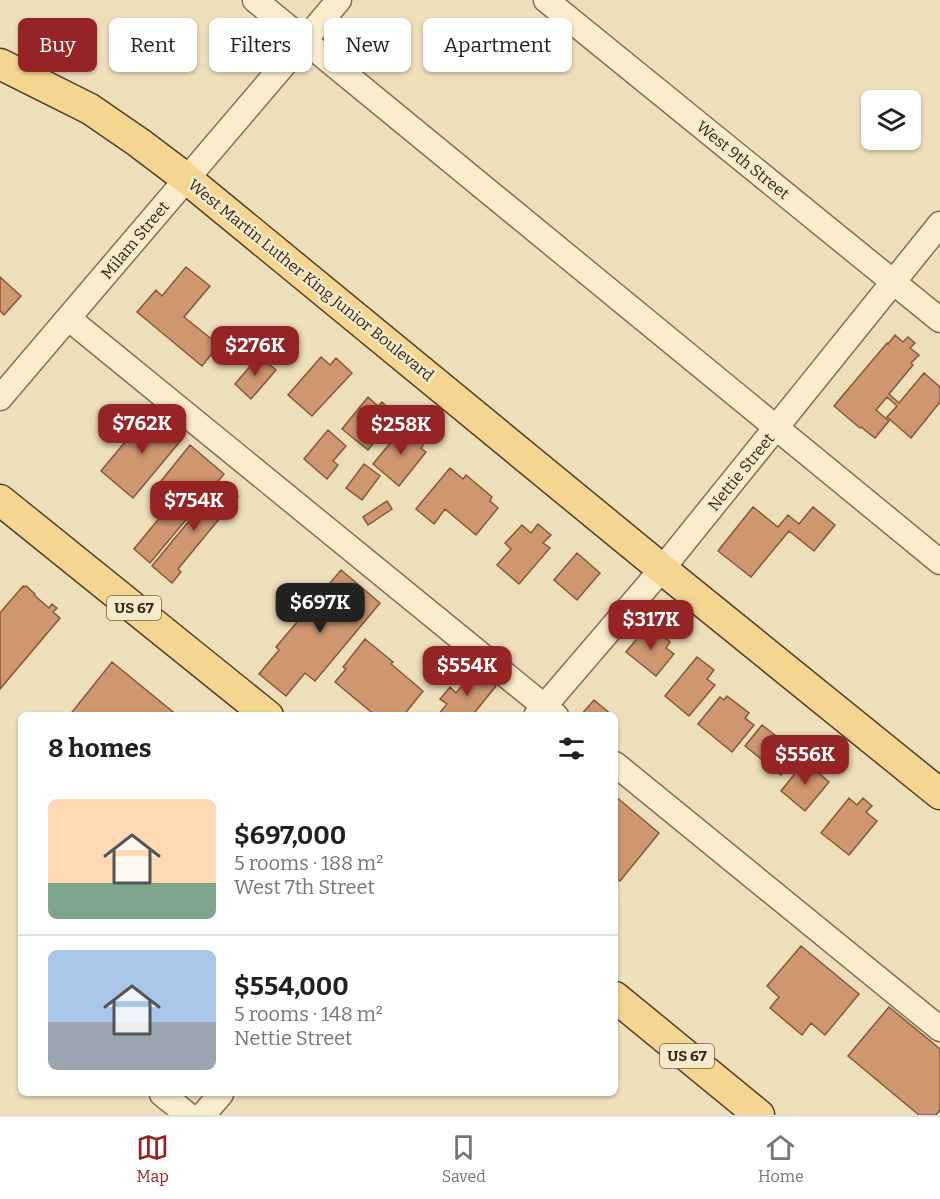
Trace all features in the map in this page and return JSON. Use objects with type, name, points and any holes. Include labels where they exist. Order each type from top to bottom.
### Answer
[{"type":"main road","name":"West Martin Luther King Junior Boulevard","points":[[0,64],[90,109],[187,179],[940,794]]},
{"type":"main road","name":"US 67","points":[[0,500],[263,712]]},
{"type":"main road","name":"US 67","points":[[618,999],[759,1115]]},
{"type":"street","points":[[255,0],[277,18]]},
{"type":"street","name":"Milam Street","points":[[312,32],[339,0]]},
{"type":"street","name":"West 9th Street","points":[[546,0],[940,320]]},
{"type":"street","points":[[312,48],[940,562]]},
{"type":"street","name":"Milam Street","points":[[0,398],[278,72]]},
{"type":"street","name":"Nettie Street","points":[[545,712],[940,224]]},
{"type":"street","points":[[68,318],[545,712]]},
{"type":"street","points":[[618,766],[940,1029]]},
{"type":"street","points":[[164,1096],[188,1115]]},
{"type":"street","points":[[203,1115],[219,1096]]},
{"type":"building","points":[[186,267],[210,286],[184,317],[219,345],[202,366],[137,312],[156,290],[162,296]]},
{"type":"building","points":[[0,277],[21,296],[4,315],[0,311]]},
{"type":"building","points":[[895,335],[903,342],[908,337],[915,343],[910,348],[919,355],[889,394],[899,403],[924,373],[940,387],[940,402],[911,438],[887,417],[897,406],[887,397],[876,410],[889,421],[875,438],[834,406]]},
{"type":"building","points":[[259,356],[276,370],[251,399],[235,384]]},
{"type":"building","points":[[321,357],[330,365],[336,358],[352,373],[312,416],[288,395]]},
{"type":"building","points":[[368,397],[378,406],[382,402],[389,409],[385,413],[393,420],[368,450],[342,429]]},
{"type":"building","points":[[150,412],[182,439],[133,498],[101,471]]},
{"type":"building","points":[[328,430],[346,446],[333,461],[338,465],[327,479],[304,459]]},
{"type":"building","points":[[401,430],[408,436],[412,430],[426,441],[421,448],[426,452],[399,486],[373,464]]},
{"type":"building","points":[[190,445],[224,474],[150,563],[134,549],[175,499],[158,485]]},
{"type":"building","points":[[364,464],[380,476],[362,500],[346,488]]},
{"type":"building","points":[[450,468],[463,479],[466,475],[492,497],[490,501],[498,508],[476,535],[445,509],[434,524],[416,509]]},
{"type":"building","points":[[221,482],[238,496],[178,569],[181,572],[172,583],[152,566]]},
{"type":"building","points":[[387,501],[392,509],[368,525],[363,517]]},
{"type":"building","points":[[753,507],[778,527],[788,515],[799,524],[813,507],[835,525],[814,551],[789,531],[751,577],[718,551]]},
{"type":"building","points":[[538,524],[551,535],[543,543],[550,548],[519,584],[497,565],[511,549],[505,543],[522,525],[531,533]]},
{"type":"building","points":[[577,553],[600,573],[577,600],[554,580]]},
{"type":"building","points":[[341,570],[380,603],[315,681],[305,673],[286,696],[259,674],[279,650],[276,647]]},
{"type":"building","points":[[23,586],[26,586],[49,608],[52,604],[57,608],[53,612],[60,618],[0,689],[0,613]]},
{"type":"building","points":[[645,629],[654,636],[658,631],[670,642],[666,648],[674,654],[656,676],[626,652]]},
{"type":"building","points":[[365,639],[423,691],[406,712],[371,712],[335,682],[346,669],[343,667]]},
{"type":"building","points":[[697,657],[714,670],[707,679],[715,685],[689,716],[665,696]]},
{"type":"building","points":[[112,662],[173,712],[72,712]]},
{"type":"building","points":[[476,669],[496,686],[475,712],[440,712],[447,704],[440,699],[450,687],[456,693]]},
{"type":"building","points":[[727,696],[749,713],[745,718],[754,725],[732,752],[698,724],[720,697],[724,700]]},
{"type":"building","points":[[594,700],[608,712],[584,712]]},
{"type":"building","points":[[762,725],[776,736],[771,743],[792,761],[781,775],[745,746]]},
{"type":"building","points":[[805,761],[829,782],[805,811],[781,791]]},
{"type":"building","points":[[849,798],[857,805],[863,798],[872,806],[866,812],[877,821],[849,855],[821,833]]},
{"type":"building","points":[[618,799],[659,833],[620,881],[618,879]]},
{"type":"building","points":[[801,946],[859,994],[825,1035],[811,1023],[802,1035],[770,1008],[779,997],[767,986]]},
{"type":"building","points":[[889,1007],[940,1049],[940,1110],[936,1115],[919,1115],[848,1056]]}]
